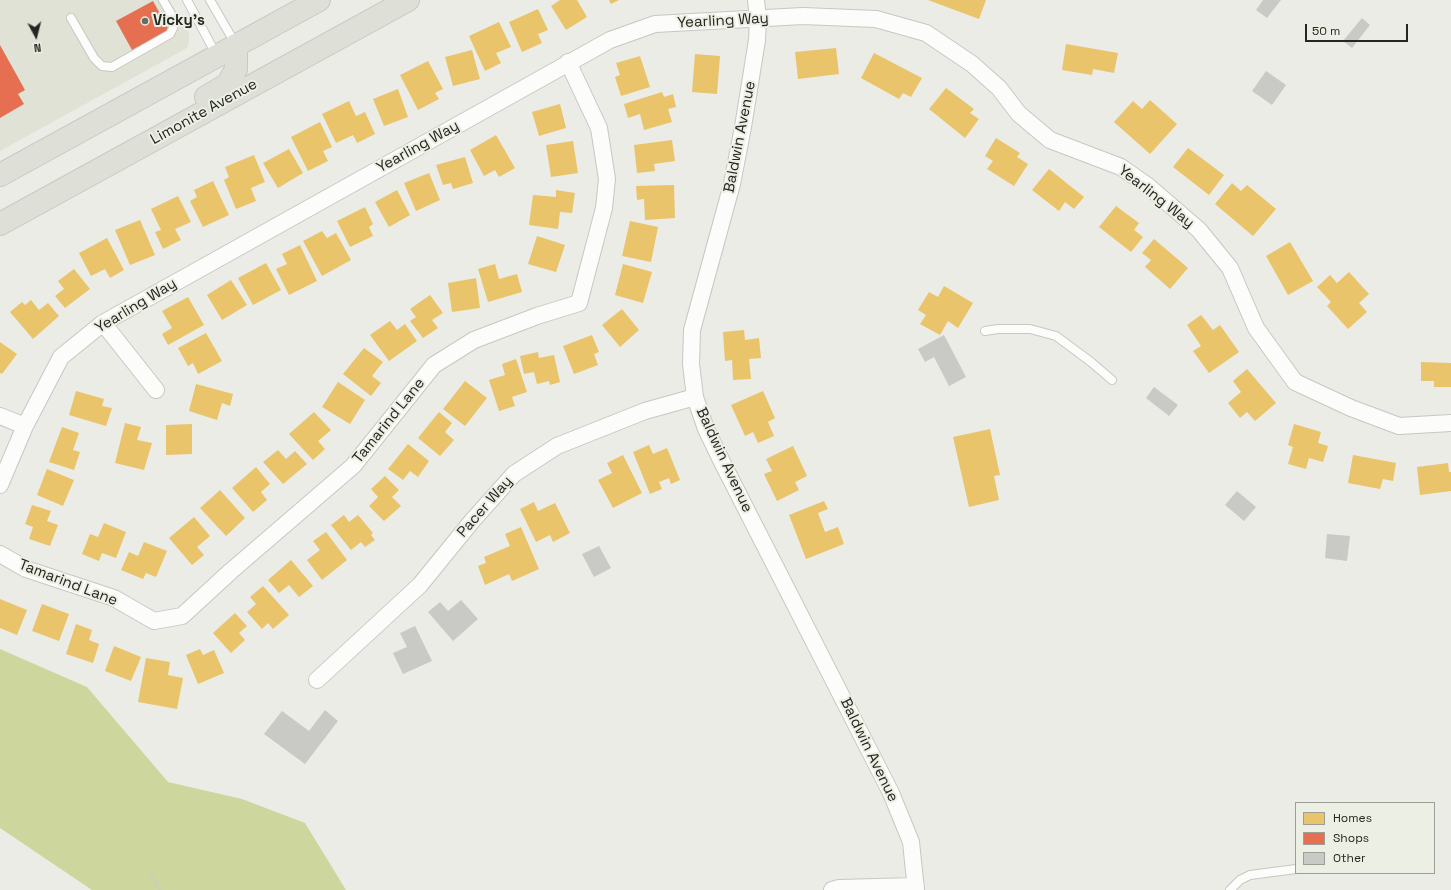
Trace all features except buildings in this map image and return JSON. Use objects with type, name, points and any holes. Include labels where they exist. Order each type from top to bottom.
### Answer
[{"type":"main road","points":[[0,175],[319,0]]},
{"type":"main road","name":"Limonite Avenue","points":[[0,224],[408,0]]},
{"type":"main road","points":[[68,187],[83,166],[228,84],[236,69],[236,45]]},
{"type":"street","name":"Baldwin Avenue","points":[[756,0],[758,19],[757,40],[752,78],[732,184],[692,330],[691,364],[695,397],[706,430],[891,793],[911,842],[916,888]]},
{"type":"street","name":"Yearling Way","points":[[0,484],[25,426],[61,357],[103,323],[568,62],[610,40],[655,24],[803,16],[876,19],[926,33],[972,64],[999,88],[1018,114],[1050,140],[1120,167],[1148,186],[1199,230],[1230,268],[1256,328],[1295,382],[1351,408],[1399,426],[1451,423]]},
{"type":"street","name":"Tamarind Lane","points":[[0,554],[26,570],[114,598],[154,621],[182,616],[231,571],[353,466],[434,365],[474,340],[537,316],[580,303],[602,221],[607,179],[599,128],[568,62]]},
{"type":"street","points":[[103,323],[156,390]]},
{"type":"street","name":"Pacer Way","points":[[317,680],[420,585],[472,521],[514,474],[557,446],[645,412],[695,397]]},
{"type":"street","points":[[0,416],[25,426]]},
{"type":"street","points":[[832,890],[839,888],[916,888]]},
{"type":"lane","points":[[71,18],[94,58],[102,66],[112,67],[170,34],[173,28],[174,19],[164,0]]},
{"type":"lane","points":[[187,0],[217,56]]},
{"type":"lane","points":[[210,0],[236,45]]},
{"type":"lane","points":[[985,331],[998,329],[1030,329],[1056,336],[1112,380]]},
{"type":"lane","points":[[1230,890],[1240,880],[1250,875],[1295,869]]},
{"type":"path","points":[[150,873],[160,890]]},
{"type":"shaded area","points":[[0,0],[169,0],[189,33],[189,43],[187,48],[0,151]]},
{"type":"green space","points":[[0,649],[87,687],[168,782],[242,799],[305,823],[346,890],[92,890],[0,828]]},
{"type":"place","name":"Vicky's","points":[[145,21]]}]
